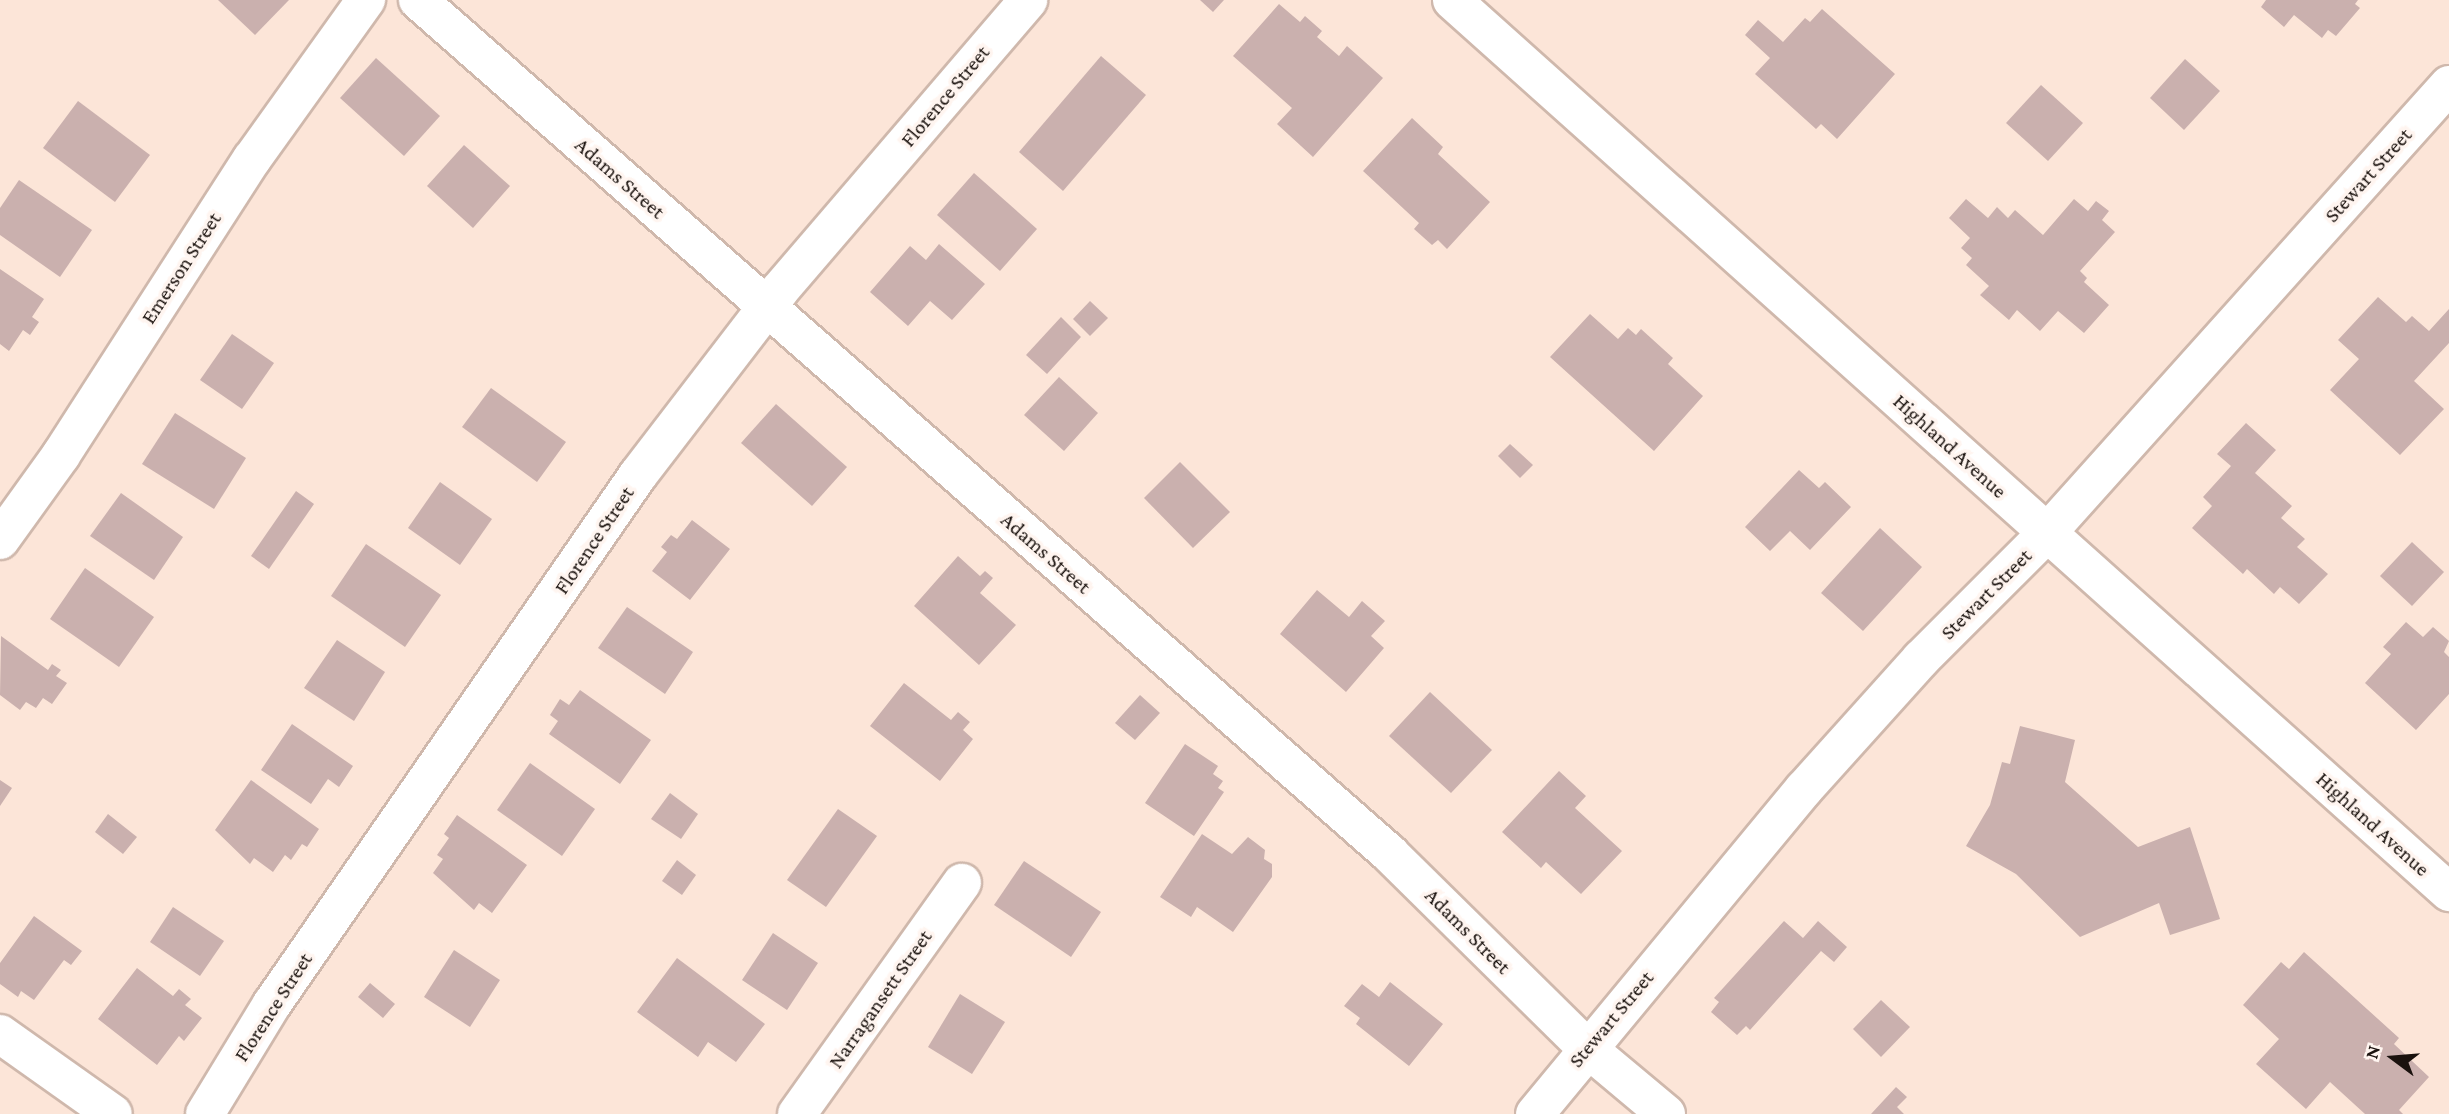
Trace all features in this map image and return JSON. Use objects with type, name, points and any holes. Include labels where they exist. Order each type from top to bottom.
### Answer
[{"type":"street","name":"Emerson Street","points":[[0,540],[61,455],[252,159],[366,0]]},
{"type":"street","name":"Adams Street","points":[[418,0],[1390,854],[1587,1048],[1666,1114]]},
{"type":"street","name":"Florence Street","points":[[205,1114],[272,1004],[638,475],[767,307],[1028,0]]},
{"type":"street","name":"Highland Avenue","points":[[1452,0],[2449,892]]},
{"type":"street","name":"Stewart Street","points":[[1535,1114],[1587,1048],[1903,679],[2047,533],[2449,85]]},
{"type":"street","name":"Narragansett Street","points":[[797,1114],[961,883]]},
{"type":"street","points":[[0,1034],[113,1114]]},
{"type":"building","points":[[218,0],[289,0],[255,35]]},
{"type":"building","points":[[1200,0],[1224,0],[1213,12]]},
{"type":"building","points":[[2266,0],[2358,0],[2355,4],[2360,8],[2336,36],[2328,30],[2322,38],[2294,15],[2284,27],[2261,7]]},
{"type":"building","points":[[1279,4],[1300,22],[1305,16],[1322,31],[1317,37],[1339,56],[1347,46],[1383,78],[1313,157],[1277,124],[1292,108],[1233,56]]},
{"type":"building","points":[[1822,9],[1895,74],[1837,139],[1821,124],[1816,129],[1755,74],[1770,58],[1745,35],[1758,20],[1783,42],[1805,18],[1810,22]]},
{"type":"building","points":[[1101,56],[1146,95],[1063,191],[1019,152]]},
{"type":"building","points":[[376,58],[440,116],[404,156],[340,98]]},
{"type":"building","points":[[2185,59],[2220,91],[2184,130],[2150,98]]},
{"type":"building","points":[[2041,85],[2083,123],[2048,161],[2006,123]]},
{"type":"building","points":[[78,101],[150,155],[115,202],[43,148]]},
{"type":"building","points":[[1412,118],[1443,147],[1438,154],[1490,202],[1447,249],[1438,240],[1432,245],[1414,229],[1419,223],[1363,171]]},
{"type":"building","points":[[464,145],[510,186],[473,228],[427,186]]},
{"type":"building","points":[[974,173],[1037,229],[1000,271],[937,215]]},
{"type":"building","points":[[19,180],[92,230],[60,277],[0,235],[0,208]]},
{"type":"building","points":[[1966,199],[1988,218],[1997,207],[2008,218],[2015,210],[2043,235],[2074,199],[2088,211],[2096,201],[2109,211],[2102,220],[2115,232],[2080,271],[2087,278],[2084,282],[2109,305],[2084,333],[2058,311],[2040,331],[2017,310],[2009,320],[1980,295],[1989,286],[1966,265],[1972,258],[1961,248],[1970,238],[1949,218]]},
{"type":"building","points":[[939,244],[985,284],[952,320],[930,301],[908,326],[870,292],[910,246],[926,260]]},
{"type":"building","points":[[0,269],[44,299],[32,317],[39,322],[30,335],[23,330],[9,351],[0,344]]},
{"type":"building","points":[[2378,297],[2406,322],[2412,316],[2429,331],[2449,309],[2449,343],[2414,381],[2444,409],[2400,455],[2330,390],[2359,359],[2338,340]]},
{"type":"building","points":[[1090,301],[1108,318],[1090,336],[1073,319]]},
{"type":"building","points":[[1590,314],[1618,339],[1628,328],[1636,335],[1641,329],[1673,358],[1668,364],[1703,396],[1654,451],[1550,357]]},
{"type":"building","points":[[1061,317],[1081,337],[1047,374],[1026,355]]},
{"type":"building","points":[[232,334],[274,363],[242,409],[200,380]]},
{"type":"building","points":[[1059,377],[1098,413],[1064,451],[1024,415]]},
{"type":"building","points":[[491,388],[566,442],[537,482],[462,427]]},
{"type":"building","points":[[776,404],[847,467],[812,506],[741,443]]},
{"type":"building","points":[[175,413],[246,458],[214,509],[142,464]]},
{"type":"building","points":[[2246,423],[2276,450],[2255,473],[2292,506],[2281,518],[2305,539],[2297,547],[2328,574],[2299,604],[2280,587],[2274,594],[2247,569],[2243,574],[2192,528],[2212,506],[2203,497],[2231,466],[2217,454]]},
{"type":"building","points":[[1510,444],[1533,465],[1520,478],[1498,456]]},
{"type":"building","points":[[1180,462],[1230,512],[1193,548],[1144,498]]},
{"type":"building","points":[[1799,470],[1819,488],[1825,482],[1851,507],[1810,550],[1790,531],[1770,551],[1745,527]]},
{"type":"building","points":[[440,482],[492,519],[460,565],[408,528]]},
{"type":"building","points":[[296,491],[314,504],[269,569],[251,556]]},
{"type":"building","points":[[121,493],[183,537],[154,580],[90,536]]},
{"type":"building","points":[[692,520],[730,549],[690,600],[652,571],[667,552],[661,547],[671,535],[677,539]]},
{"type":"building","points":[[1880,528],[1922,567],[1863,631],[1821,593]]},
{"type":"building","points":[[2412,542],[2444,572],[2412,606],[2380,576]]},
{"type":"building","points":[[366,544],[441,595],[405,647],[331,596]]},
{"type":"building","points":[[958,556],[980,576],[985,571],[993,578],[980,593],[1016,625],[979,665],[914,606]]},
{"type":"building","points":[[85,568],[154,617],[119,667],[50,619]]},
{"type":"building","points":[[1317,590],[1349,617],[1362,601],[1385,621],[1371,636],[1384,648],[1346,692],[1280,634]]},
{"type":"building","points":[[627,607],[693,652],[665,694],[598,648]]},
{"type":"building","points":[[2406,622],[2423,637],[2433,627],[2449,641],[2444,652],[2449,657],[2449,694],[2416,730],[2365,683],[2391,654],[2383,647]]},
{"type":"building","points":[[1,636],[48,670],[52,664],[61,670],[56,676],[67,683],[52,704],[43,698],[36,708],[26,702],[20,710],[0,695]]},
{"type":"building","points":[[337,640],[385,672],[354,721],[304,688]]},
{"type":"building","points":[[904,683],[951,720],[958,712],[970,722],[963,730],[973,739],[940,781],[870,726]]},
{"type":"building","points":[[580,690],[651,740],[620,784],[549,734],[558,721],[550,715],[560,699],[569,705]]},
{"type":"building","points":[[1430,692],[1492,750],[1451,793],[1389,736]]},
{"type":"building","points":[[1140,695],[1160,713],[1135,740],[1115,723]]},
{"type":"building","points":[[292,724],[353,766],[339,787],[328,779],[311,804],[261,770]]},
{"type":"building","points":[[2020,726],[2075,740],[2065,782],[2138,847],[2190,827],[2220,919],[2170,935],[2159,903],[2080,937],[2016,874],[1966,846],[1990,805],[2002,762],[2010,764]]},
{"type":"building","points":[[1185,744],[1218,766],[1213,774],[1223,781],[1218,788],[1224,792],[1194,836],[1145,803]]},
{"type":"building","points":[[530,763],[595,809],[562,856],[497,810]]},
{"type":"building","points":[[1559,771],[1586,796],[1575,808],[1622,851],[1581,894],[1546,862],[1541,868],[1502,832]]},
{"type":"building","points":[[0,780],[12,788],[0,806]]},
{"type":"building","points":[[251,780],[319,829],[307,847],[302,844],[291,860],[285,855],[273,872],[254,858],[250,864],[215,830]]},
{"type":"building","points":[[670,793],[698,814],[681,839],[651,819]]},
{"type":"building","points":[[838,809],[877,836],[826,907],[787,880]]},
{"type":"building","points":[[108,814],[137,837],[123,854],[95,832]]},
{"type":"building","points":[[457,815],[527,865],[492,913],[479,903],[474,910],[433,873],[443,859],[437,855],[449,838],[444,834]]},
{"type":"building","points":[[1202,834],[1232,854],[1248,837],[1265,850],[1264,859],[1272,864],[1272,877],[1233,932],[1197,907],[1191,917],[1160,897]]},
{"type":"building","points":[[677,860],[696,875],[682,895],[662,881]]},
{"type":"building","points":[[1024,861],[1101,912],[1071,957],[994,905]]},
{"type":"building","points":[[173,907],[224,941],[200,976],[150,942]]},
{"type":"building","points":[[34,916],[82,951],[71,965],[64,960],[34,1000],[21,991],[18,997],[0,984],[0,963]]},
{"type":"building","points":[[1784,921],[1803,938],[1818,921],[1847,947],[1834,962],[1821,951],[1750,1030],[1746,1026],[1737,1035],[1711,1012],[1719,1002],[1714,998]]},
{"type":"building","points":[[773,933],[818,963],[787,1010],[742,980]]},
{"type":"building","points":[[454,950],[500,980],[470,1027],[424,997]]},
{"type":"building","points":[[2304,952],[2399,1038],[2394,1044],[2429,1077],[2399,1110],[2403,1114],[2365,1114],[2330,1082],[2306,1109],[2256,1064],[2279,1039],[2243,1005],[2281,962],[2289,969]]},
{"type":"building","points":[[677,958],[765,1024],[736,1062],[708,1042],[698,1057],[637,1012]]},
{"type":"building","points":[[137,968],[173,996],[179,989],[191,999],[185,1005],[202,1018],[184,1041],[179,1036],[157,1065],[98,1019]]},
{"type":"building","points":[[1390,982],[1443,1024],[1409,1066],[1356,1024],[1360,1018],[1344,1006],[1362,984],[1379,997]]},
{"type":"building","points":[[370,983],[395,1004],[383,1018],[358,997]]},
{"type":"building","points":[[960,994],[1005,1022],[972,1074],[928,1047]]},
{"type":"building","points":[[1881,1000],[1910,1027],[1881,1057],[1853,1029]]},
{"type":"building","points":[[1896,1087],[1907,1097],[1897,1107],[1904,1114],[1871,1114]]}]
